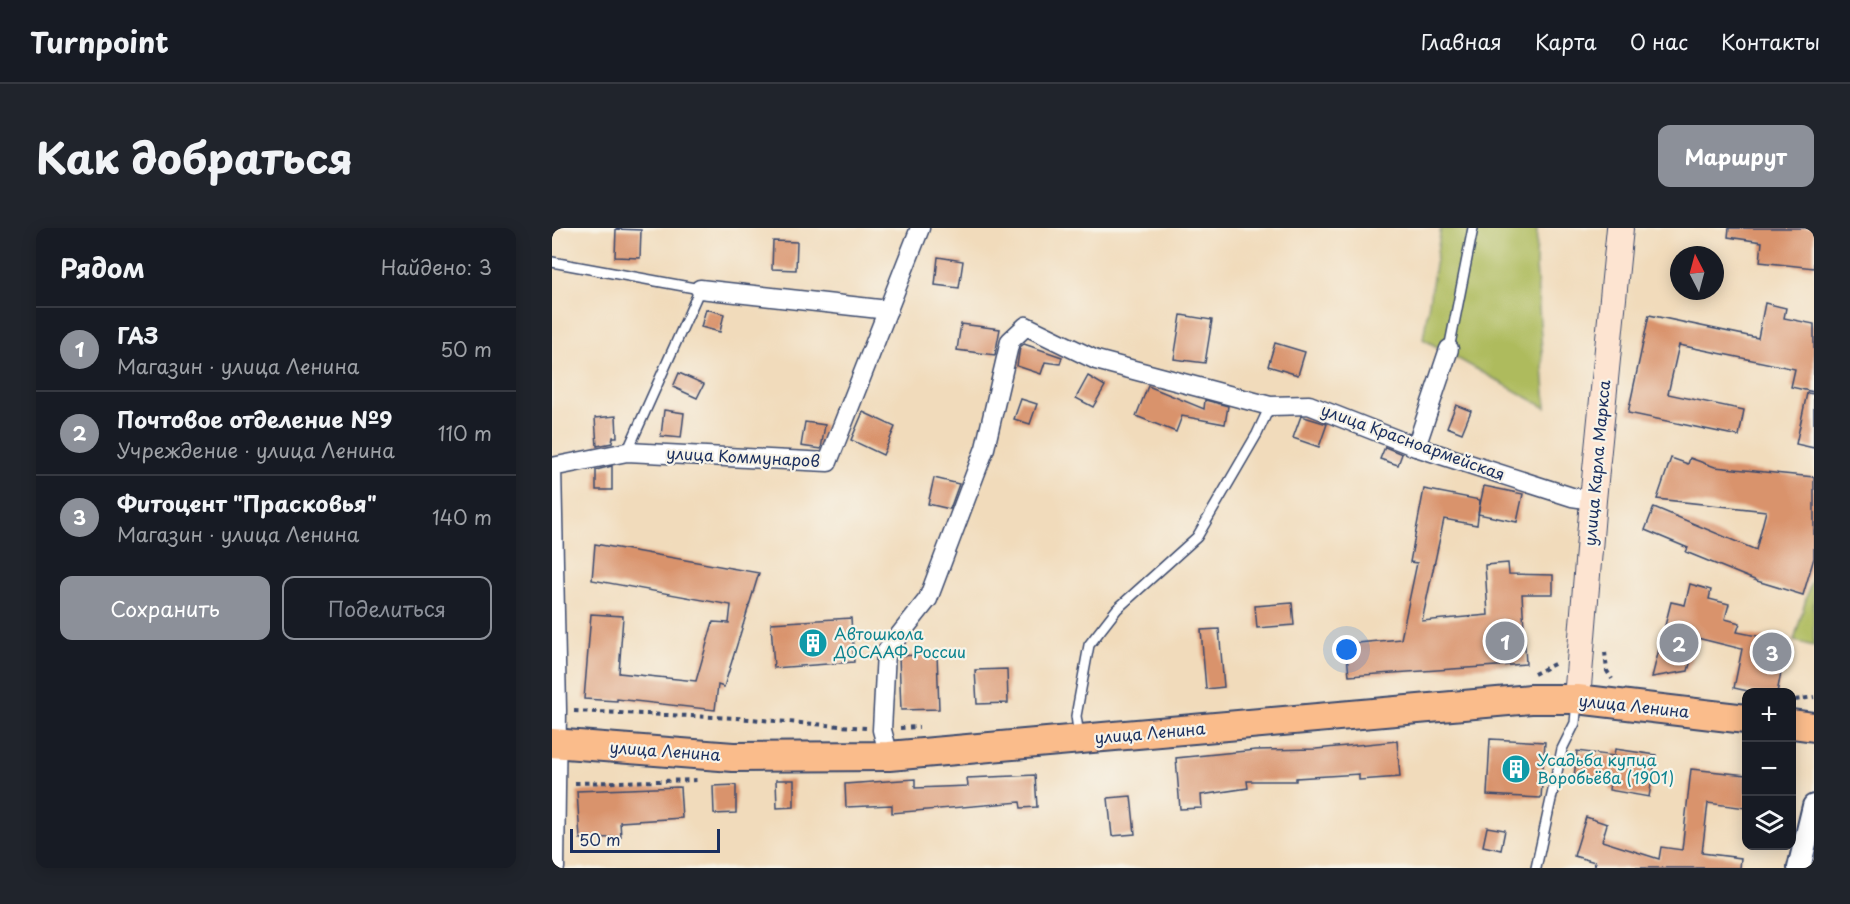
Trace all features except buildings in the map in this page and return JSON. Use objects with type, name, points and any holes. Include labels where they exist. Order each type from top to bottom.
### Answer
[{"type":"main road","name":"улица Карла Маркса","points":[[1577,699],[1593,500],[1620,228]]},
{"type":"main road","name":"улица Ленина","points":[[555,743],[733,756],[886,743],[1080,740],[1489,701],[1577,699],[1742,719]]},
{"type":"main road","points":[[1796,725],[1814,727]]},
{"type":"street","name":"улица Коммунаров","points":[[552,467],[627,452],[828,462],[920,228]]},
{"type":"street","points":[[700,289],[888,310]]},
{"type":"street","name":"улица Красноармейская","points":[[886,743],[886,652],[928,599],[985,448],[1010,341],[1026,326],[1095,360],[1270,406],[1309,405],[1416,447],[1572,497],[1593,500]]},
{"type":"street","points":[[1416,447],[1449,349]]},
{"type":"street","points":[[552,467],[557,710],[555,868]]},
{"type":"street","points":[[1799,868],[1814,806]]},
{"type":"lane","points":[[1449,349],[1473,228]]},
{"type":"lane","points":[[552,262],[700,289],[627,452]]},
{"type":"lane","points":[[1080,740],[1076,716],[1089,645],[1117,609],[1197,537],[1252,443],[1270,406]]},
{"type":"lane","points":[[1536,868],[1562,749],[1575,723],[1577,699]]},
{"type":"path","points":[[1531,675],[1558,663],[1559,651]]},
{"type":"path","points":[[1796,700],[1814,697]]},
{"type":"path","points":[[557,710],[736,718],[886,743],[928,726]]},
{"type":"green space","points":[[1441,228],[1537,228],[1536,265],[1546,408],[1423,339]]},
{"type":"green space","points":[[1814,571],[1814,646],[1794,641]]},
{"type":"place","name":"ГАЗ","points":[[1505,641]]},
{"type":"place","name":"Автошкола ДОСААФ России","points":[[813,643]]},
{"type":"place","name":"Почтовое отделение №9","points":[[1679,643]]},
{"type":"place","name":"Фитоцент \"Прасковья\"","points":[[1772,652]]},
{"type":"place","name":"Усадьба купца Воробьёва (1901)","points":[[1516,769]]}]
